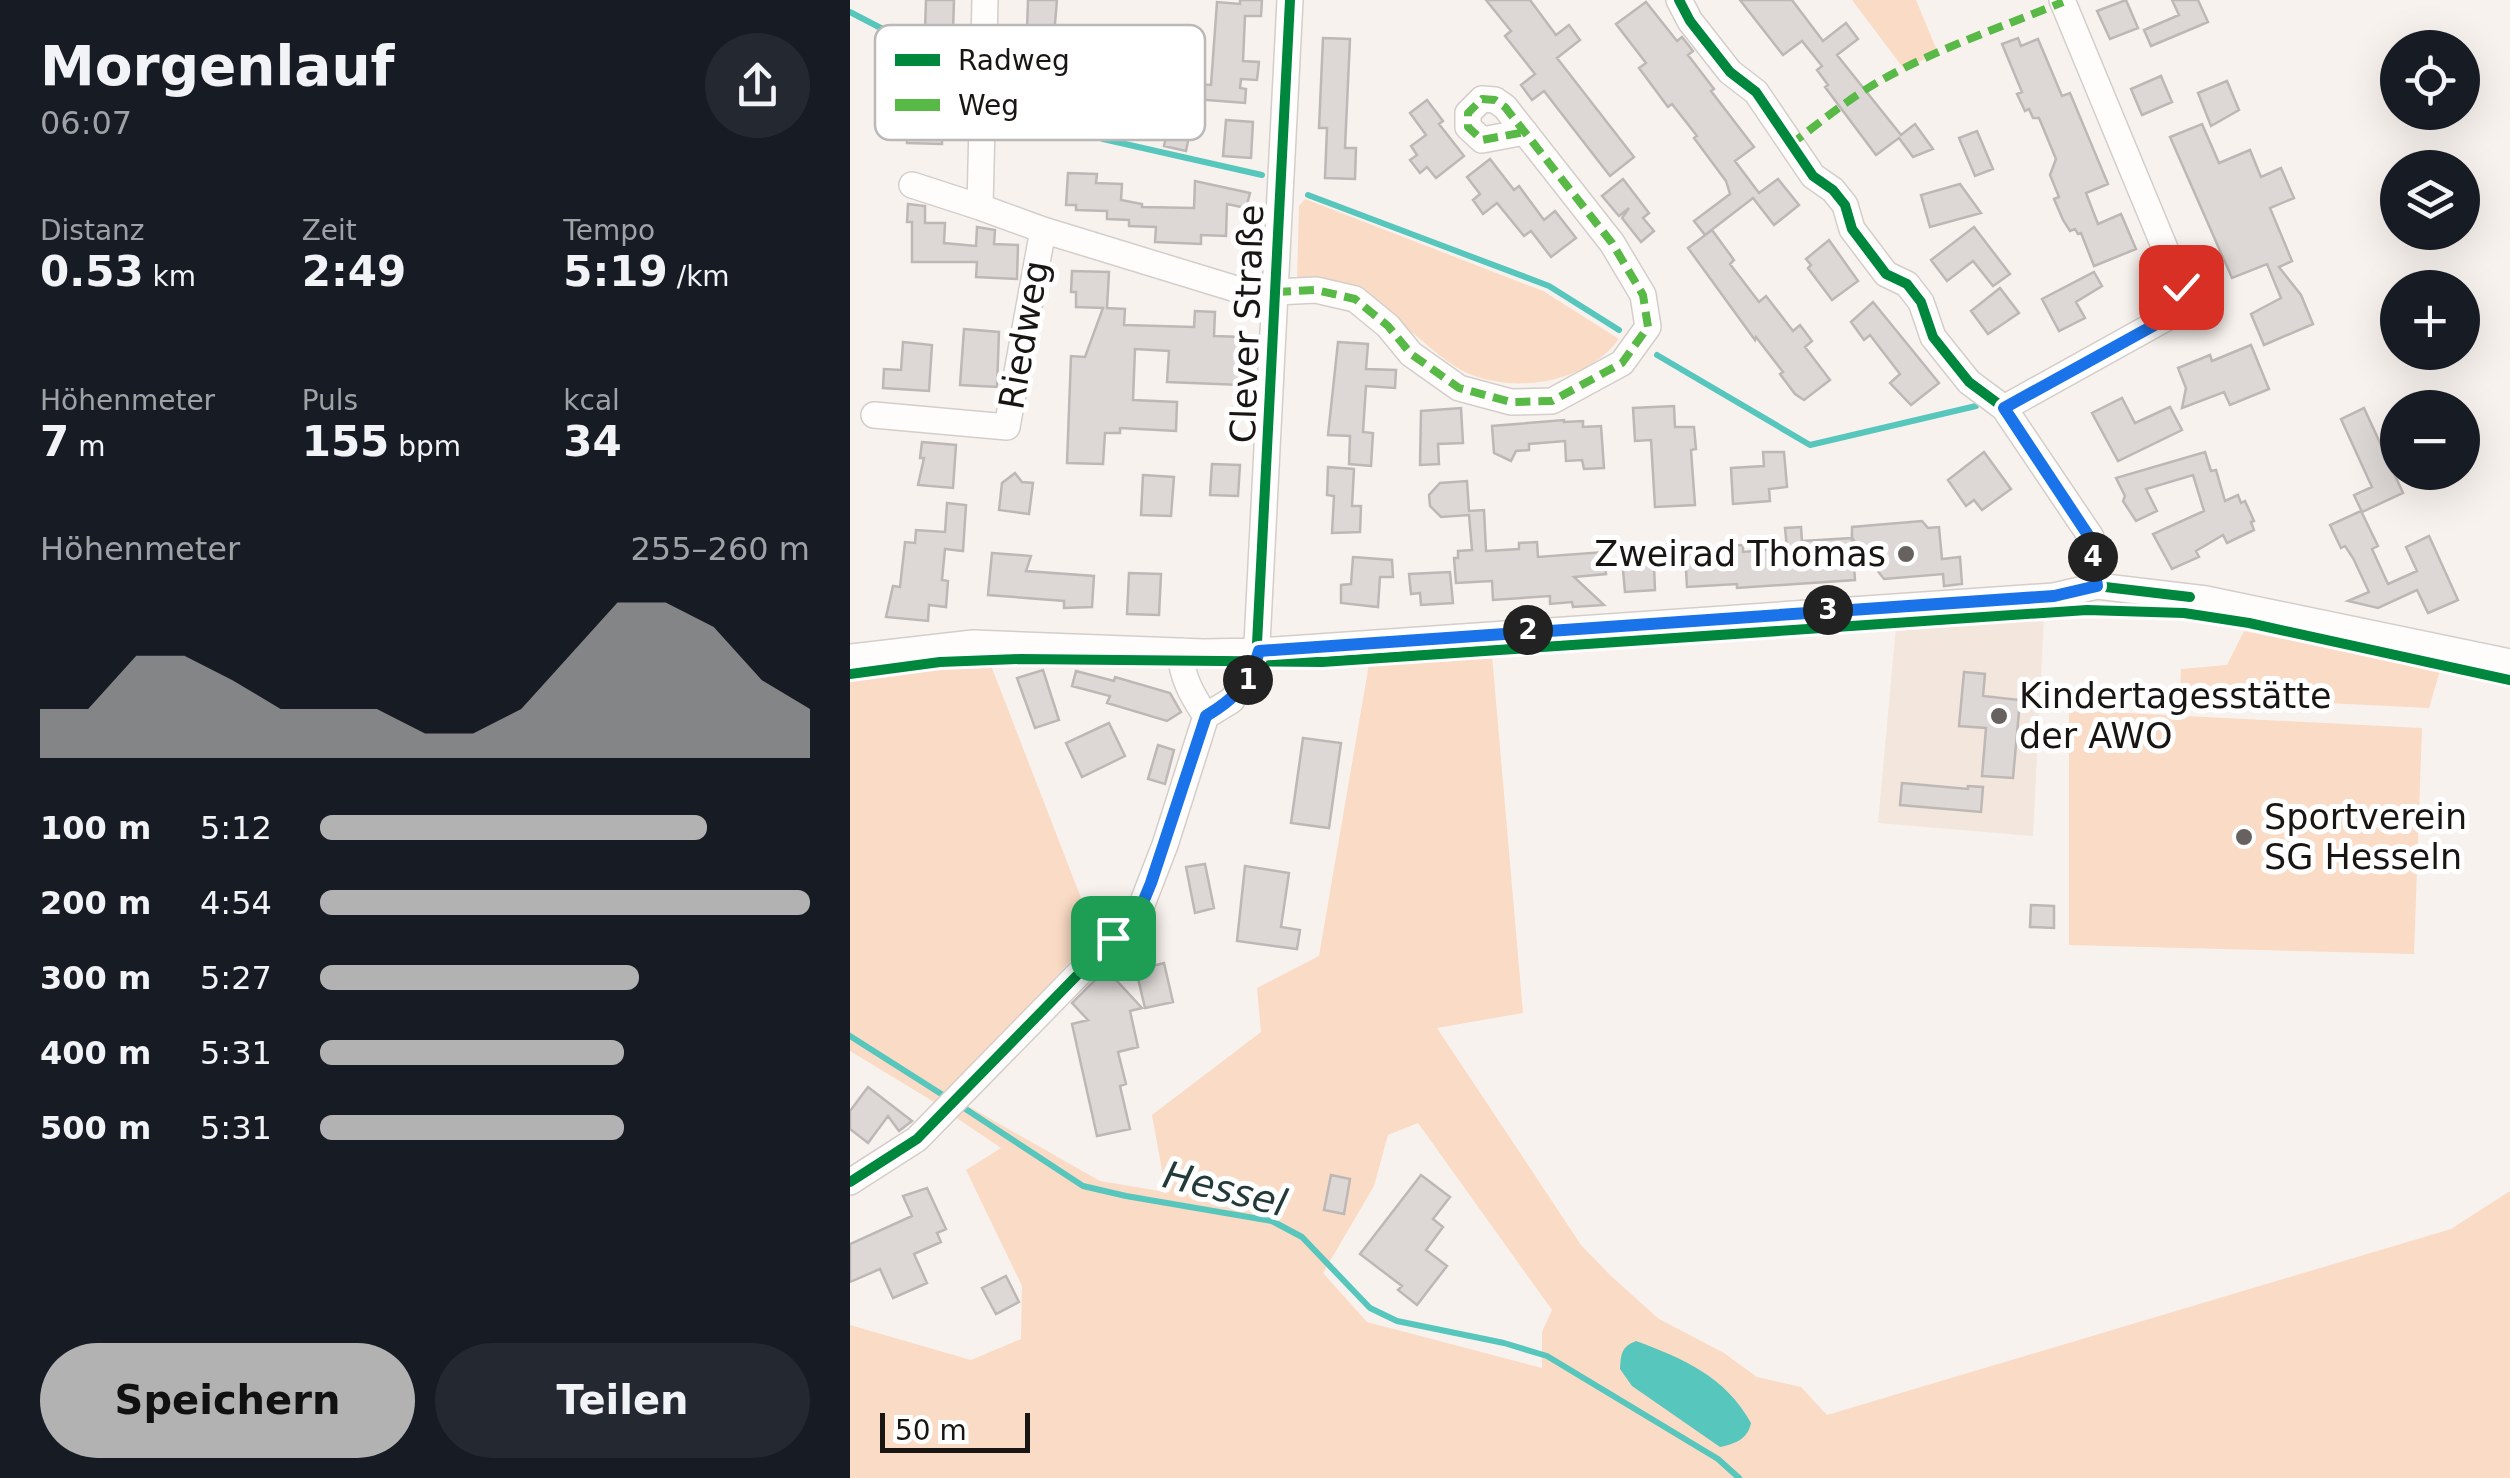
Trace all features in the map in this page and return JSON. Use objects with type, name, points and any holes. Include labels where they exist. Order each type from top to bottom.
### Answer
[{"type":"street","points":[[984,25],[985,0]]},
{"type":"street","name":"Clever Straße","points":[[1259,651],[1290,0]]},
{"type":"street","points":[[1679,0],[1690,21],[1730,72],[1756,92],[1771,110],[1813,176],[1833,190],[1845,205],[1852,229],[1886,274],[1907,284],[1922,302],[1933,337],[1969,382],[2004,408],[2090,538],[2097,586]]},
{"type":"street","points":[[2004,408],[2178,312],[2181,287],[2062,0]]},
{"type":"street","points":[[912,184],[1043,230],[1236,289],[1316,290],[1355,299],[1388,326],[1411,354],[1459,388],[1511,402],[1552,401],[1626,361],[1648,327],[1643,295],[1612,243],[1525,132]]},
{"type":"street","points":[[980,207],[982,140]]},
{"type":"street","name":"Riedweg","points":[[874,415],[1007,427],[1043,230]]},
{"type":"street","points":[[850,657],[973,643],[1259,651],[2054,596],[2097,586],[2260,608],[2447,652],[2510,662]]},
{"type":"street","points":[[1181,651],[1192,695],[1206,716]]},
{"type":"street","points":[[850,1182],[917,1140],[1139,912],[1206,716],[1232,700],[1251,675],[1259,651]]},
{"type":"shaded area","points":[[1852,0],[1916,0],[1938,53],[1904,69]]},
{"type":"shaded area","points":[[1305,199],[1543,291],[1619,339],[1588,366],[1548,381],[1506,383],[1465,372],[1385,316],[1297,280],[1299,206]]},
{"type":"shaded area","points":[[2044,617],[2033,836],[1878,823],[1896,627]]},
{"type":"shaded area","points":[[2244,631],[2440,671],[2429,708],[2180,696],[2181,669],[2227,665]]},
{"type":"shaded area","points":[[1492,655],[1523,1013],[1437,1028],[1581,1245],[1659,1319],[1724,1353],[1757,1377],[1801,1387],[1827,1415],[2451,1229],[2510,1191],[2510,1478],[850,1478],[850,1325],[971,1360],[1021,1339],[1022,1286],[966,1170],[1001,1148],[951,1114],[961,1102],[1100,1181],[1166,1192],[1152,1115],[1261,1032],[1257,988],[1319,956],[1369,664]],"holes":[[[1418,1123],[1552,1310],[1542,1332],[1542,1368],[1367,1322],[1323,1273],[1374,1186],[1388,1135]]]},
{"type":"shaded area","points":[[990,663],[1095,934],[939,1105],[850,1051],[850,679],[945,664]]},
{"type":"shaded area","name":"Sportverein SG Hesseln","points":[[2069,710],[2422,728],[2414,954],[2069,945]]},
{"type":"water","points":[[1636,1341],[1687,1362],[1716,1381],[1751,1423],[1744,1437],[1720,1447],[1632,1386],[1620,1364],[1625,1349]]},
{"type":"building","points":[[926,0],[954,0],[953,25],[925,25]]},
{"type":"building","points":[[1028,0],[1057,0],[1055,25],[1027,25]]},
{"type":"building","points":[[1240,0],[1262,0],[1261,16],[1245,16],[1243,61],[1259,62],[1257,80],[1241,79],[1240,88],[1246,89],[1245,103],[1205,100],[1205,85],[1211,85],[1217,2],[1240,4]]},
{"type":"building","points":[[1486,0],[1530,0],[1556,35],[1569,25],[1580,40],[1557,58],[1634,157],[1610,176],[1544,91],[1532,100],[1521,85],[1535,74],[1505,36],[1511,31]]},
{"type":"building","points":[[1740,0],[1792,0],[1823,41],[1846,23],[1858,39],[1837,55],[1901,135],[1915,124],[1933,149],[1913,157],[1899,138],[1876,155],[1825,87],[1828,85],[1817,70],[1822,66],[1802,41],[1783,55]]},
{"type":"building","points":[[2126,0],[2138,28],[2110,39],[2097,11]]},
{"type":"building","points":[[2172,0],[2198,0],[2208,22],[2151,46],[2144,30],[2179,15]]},
{"type":"building","points":[[1646,2],[1677,41],[1682,37],[1693,51],[1688,55],[1754,147],[1735,161],[1759,193],[1778,179],[1799,205],[1774,225],[1753,198],[1705,235],[1694,221],[1730,194],[1726,181],[1694,138],[1697,136],[1672,104],[1668,107],[1639,68],[1646,63],[1616,24]]},
{"type":"building","points":[[1323,38],[1350,39],[1345,148],[1356,148],[1355,179],[1325,178],[1327,128],[1319,128]]},
{"type":"building","points":[[2018,38],[2021,46],[2038,39],[2062,96],[2070,93],[2108,184],[2086,193],[2098,224],[2121,214],[2136,249],[2094,266],[2081,233],[2070,231],[2063,220],[2050,175],[2056,159],[2039,118],[2033,118],[2029,109],[2025,111],[2017,94],[2022,92],[2002,44]]},
{"type":"building","points":[[2161,76],[2172,102],[2142,115],[2131,89]]},
{"type":"building","points":[[2227,81],[2239,110],[2211,126],[2198,93]]},
{"type":"building","points":[[1427,100],[1443,121],[1439,124],[1464,156],[1436,178],[1427,167],[1420,173],[1410,160],[1417,155],[1411,146],[1426,135],[1410,113]]},
{"type":"building","points":[[1226,120],[1253,122],[1251,158],[1223,156]]},
{"type":"building","points":[[2202,124],[2219,163],[2250,150],[2261,177],[2281,168],[2294,198],[2270,208],[2292,261],[2279,267],[2301,295],[2313,324],[2264,345],[2251,314],[2281,298],[2267,264],[2232,278],[2170,137]]},
{"type":"building","points":[[1977,131],[1993,169],[1975,176],[1959,138]]},
{"type":"building","points":[[907,140],[942,140],[942,144]]},
{"type":"building","points":[[1165,140],[1188,140],[1186,151],[1164,146]]},
{"type":"building","points":[[1490,159],[1514,190],[1519,186],[1544,220],[1555,211],[1576,238],[1551,257],[1531,231],[1524,236],[1497,203],[1483,214],[1473,200],[1480,194],[1467,177]]},
{"type":"building","points":[[1068,173],[1097,174],[1096,183],[1122,184],[1121,200],[1142,207],[1194,208],[1195,181],[1250,193],[1246,208],[1227,204],[1226,236],[1201,235],[1201,244],[1155,242],[1156,227],[1129,226],[1129,220],[1107,219],[1107,211],[1076,210],[1076,205],[1066,205]]},
{"type":"building","points":[[1623,179],[1649,213],[1643,218],[1654,231],[1641,242],[1622,218],[1629,208],[1619,216],[1602,196]]},
{"type":"building","points":[[1960,184],[1981,213],[1930,227],[1921,195]]},
{"type":"building","points":[[908,204],[925,206],[925,223],[945,223],[944,243],[976,246],[977,227],[995,230],[994,244],[1018,245],[1017,279],[976,277],[977,262],[912,262]]},
{"type":"building","points":[[1974,227],[2010,274],[1993,286],[1973,261],[1947,281],[1931,260]]},
{"type":"building","points":[[1712,230],[1734,260],[1730,264],[1759,302],[1766,296],[1793,331],[1800,325],[1812,341],[1805,347],[1830,380],[1804,400],[1795,394],[1780,374],[1783,372],[1688,248]]},
{"type":"building","points":[[1829,240],[1858,281],[1832,300],[1808,268],[1811,265],[1806,259]]},
{"type":"building","points":[[1072,271],[1109,272],[1107,308],[1125,309],[1124,325],[1194,327],[1195,311],[1215,312],[1214,336],[1243,337],[1242,385],[1167,382],[1169,351],[1135,349],[1133,400],[1177,402],[1176,431],[1120,428],[1120,433],[1105,433],[1103,464],[1067,463],[1071,356],[1085,357],[1103,308],[1076,307],[1076,292],[1071,292]]},
{"type":"building","points":[[2094,272],[2102,286],[2076,302],[2085,318],[2059,331],[2042,299]]},
{"type":"building","points":[[2000,288],[2019,313],[1988,334],[1971,311]]},
{"type":"building","points":[[1873,302],[1939,383],[1911,405],[1890,383],[1900,374],[1870,335],[1864,340],[1851,322]]},
{"type":"building","points":[[964,329],[999,332],[997,387],[960,385]]},
{"type":"building","points":[[903,342],[932,345],[929,391],[883,388],[884,369],[901,370]]},
{"type":"building","points":[[1338,342],[1368,344],[1366,369],[1396,370],[1395,388],[1366,386],[1363,432],[1373,433],[1371,466],[1349,464],[1350,436],[1328,435]]},
{"type":"building","points":[[2251,345],[2269,389],[2230,405],[2224,392],[2182,408],[2186,388],[2178,368],[2210,355],[2212,361]]},
{"type":"building","points":[[2122,398],[2135,423],[2170,407],[2182,430],[2118,461],[2092,413]]},
{"type":"building","points":[[1674,406],[1675,427],[1694,427],[1696,449],[1691,450],[1695,505],[1655,507],[1651,440],[1635,441],[1633,408]]},
{"type":"building","points":[[1461,408],[1463,443],[1438,444],[1439,464],[1420,465],[1421,411]]},
{"type":"building","points":[[2364,408],[2380,443],[2380,490],[2403,493],[2362,512],[2354,495],[2372,487],[2341,419]]},
{"type":"building","points":[[1583,421],[1583,427],[1601,426],[1604,468],[1584,469],[1582,460],[1566,461],[1565,441],[1529,444],[1529,450],[1516,451],[1511,461],[1494,453],[1492,426]]},
{"type":"building","points":[[922,442],[956,445],[953,488],[918,485],[924,458],[920,458]]},
{"type":"building","points":[[1763,452],[1784,452],[1787,487],[1769,489],[1770,501],[1733,504],[1731,468],[1764,466]]},
{"type":"building","points":[[1984,452],[2011,489],[1982,510],[1974,500],[1966,506],[1948,480]]},
{"type":"building","points":[[2205,452],[2211,471],[2216,470],[2225,501],[2238,495],[2241,503],[2245,501],[2254,530],[2227,543],[2223,535],[2196,551],[2199,557],[2172,569],[2153,534],[2204,511],[2193,475],[2146,489],[2157,511],[2136,521],[2123,501],[2125,496],[2116,478]]},
{"type":"building","points":[[1212,464],[1240,465],[1238,496],[1210,495]]},
{"type":"building","points":[[1328,467],[1354,469],[1352,506],[1361,506],[1360,532],[1332,533],[1334,496],[1327,495]]},
{"type":"building","points":[[1015,473],[1022,482],[1033,483],[1029,514],[999,510],[1002,483]]},
{"type":"building","points":[[1143,475],[1174,477],[1171,516],[1141,515]]},
{"type":"building","points":[[1467,481],[1469,511],[1484,510],[1486,551],[1519,549],[1519,543],[1537,542],[1538,557],[1604,552],[1606,574],[1574,577],[1604,605],[1550,604],[1550,596],[1493,600],[1492,581],[1456,583],[1454,558],[1458,558],[1458,551],[1472,550],[1469,515],[1441,517],[1430,506],[1429,495],[1440,483]]},
{"type":"building","points":[[947,503],[966,505],[963,551],[945,549],[942,580],[948,581],[946,607],[929,605],[928,621],[886,617],[893,586],[900,587],[905,542],[915,543],[916,530],[945,532]]},
{"type":"building","points":[[2361,511],[2378,546],[2372,549],[2388,584],[2417,571],[2406,547],[2429,536],[2458,600],[2428,613],[2417,590],[2378,608],[2348,601],[2369,592],[2353,558],[2345,546],[2341,548],[2330,525]]},
{"type":"building","points":[[1922,521],[1928,528],[1939,527],[1942,559],[1960,557],[1962,584],[1944,586],[1943,574],[1884,579],[1852,538],[1852,527]]},
{"type":"building","points":[[1801,527],[1802,541],[1852,538],[1855,580],[1737,588],[1737,584],[1687,587],[1685,554],[1718,552],[1717,546],[1743,545],[1743,552],[1787,548],[1785,528]]},
{"type":"building","points":[[1670,544],[1671,565],[1654,566],[1655,590],[1625,592],[1622,559],[1638,558],[1637,546]]},
{"type":"building","points":[[992,553],[1031,556],[1026,571],[1094,576],[1092,607],[1064,608],[1064,601],[988,595]]},
{"type":"building","points":[[1353,557],[1392,560],[1393,577],[1380,577],[1378,607],[1341,603],[1341,585],[1351,584]]},
{"type":"building","points":[[1450,572],[1453,603],[1421,605],[1420,593],[1411,594],[1409,574]]},
{"type":"building","points":[[1129,573],[1161,574],[1159,615],[1127,614]]},
{"type":"building","points":[[1043,670],[1059,720],[1035,728],[1017,678]]},
{"type":"building","points":[[1076,671],[1114,681],[1115,677],[1170,693],[1181,712],[1167,721],[1107,703],[1110,696],[1072,686]]},
{"type":"building","points":[[1964,672],[1985,674],[1983,696],[2020,700],[2013,778],[1982,776],[1986,728],[1959,726]]},
{"type":"building","points":[[1109,723],[1125,756],[1082,777],[1066,743]]},
{"type":"building","points":[[1303,738],[1341,743],[1329,828],[1291,823]]},
{"type":"building","points":[[1158,745],[1174,750],[1165,784],[1148,779]]},
{"type":"building","points":[[1902,783],[1983,787],[1981,812],[1900,805]]},
{"type":"building","points":[[1205,864],[1214,908],[1195,913],[1186,867]]},
{"type":"building","points":[[1245,866],[1289,873],[1281,927],[1300,930],[1297,949],[1237,941]]},
{"type":"building","points":[[2031,905],[2054,906],[2054,928],[2030,927]]},
{"type":"building","points":[[1164,963],[1173,1002],[1145,1008],[1136,970]]},
{"type":"building","points":[[1106,969],[1142,1008],[1130,1011],[1138,1047],[1118,1052],[1126,1084],[1120,1086],[1130,1129],[1097,1136],[1072,1024],[1088,1020],[1072,1003]]},
{"type":"building","points":[[868,1087],[912,1121],[899,1131],[888,1116],[868,1143],[850,1129],[850,1111]]},
{"type":"building","points":[[1331,1175],[1350,1179],[1344,1214],[1324,1210]]},
{"type":"building","points":[[1421,1175],[1450,1197],[1433,1219],[1443,1227],[1426,1250],[1447,1266],[1417,1305],[1398,1290],[1402,1286],[1360,1254]]},
{"type":"building","points":[[927,1188],[946,1229],[937,1233],[941,1242],[914,1254],[927,1283],[893,1298],[880,1269],[850,1282],[850,1244],[912,1216],[903,1196]]},
{"type":"building","points":[[1006,1276],[1019,1302],[996,1314],[982,1288]]},
{"type":"waterway","points":[[850,12],[875,25]]},
{"type":"waterway","points":[[1107,140],[1262,175]]},
{"type":"waterway","points":[[1308,195],[1549,286],[1619,330]]},
{"type":"waterway","points":[[1657,355],[1810,445],[1976,406]]},
{"type":"waterway","name":"Hessel","points":[[850,1036],[946,1097]]},
{"type":"waterway","name":"Hessel","points":[[961,1106],[1083,1186],[1272,1221],[1302,1237],[1370,1308],[1397,1321],[1547,1356],[1718,1459],[1739,1478]]},
{"type":"marked path","points":[[1790,145],[1855,96],[1900,70],[2063,2]]},
{"type":"marked path","points":[[1276,292],[1316,290],[1355,299],[1388,326],[1411,354],[1459,388],[1511,402],[1552,401],[1622,363],[1648,327],[1643,295],[1612,243],[1505,107],[1495,100],[1482,99],[1468,113],[1468,127],[1482,140],[1525,132]]},
{"type":"cycle path","points":[[850,1182],[917,1139],[1139,912],[1206,716],[1232,700],[1256,663],[1290,0]]},
{"type":"cycle path","points":[[1679,0],[1690,21],[1730,72],[1756,92],[1813,176],[1833,190],[1845,205],[1852,229],[1886,274],[1907,284],[1921,302],[1933,337],[1969,382],[2004,408],[2091,537],[2097,586],[2190,597]]},
{"type":"cycle path","points":[[850,674],[940,662],[1020,659],[1322,662],[2087,610],[2184,613],[2249,623],[2510,680]]},
{"type":"place","name":"Zweirad Thomas","points":[[1906,554]]},
{"type":"place","name":"Kindertagesstätte der AWO","points":[[1999,716]]},
{"type":"place","name":"Sportverein SG Hesseln","points":[[2244,837]]},
{"type":"route","points":[[1113,938],[1139,912],[1206,716],[1232,700],[1251,675],[1259,651],[2054,596],[2097,586],[2090,538],[2004,408],[2178,312],[2181,287]]}]
